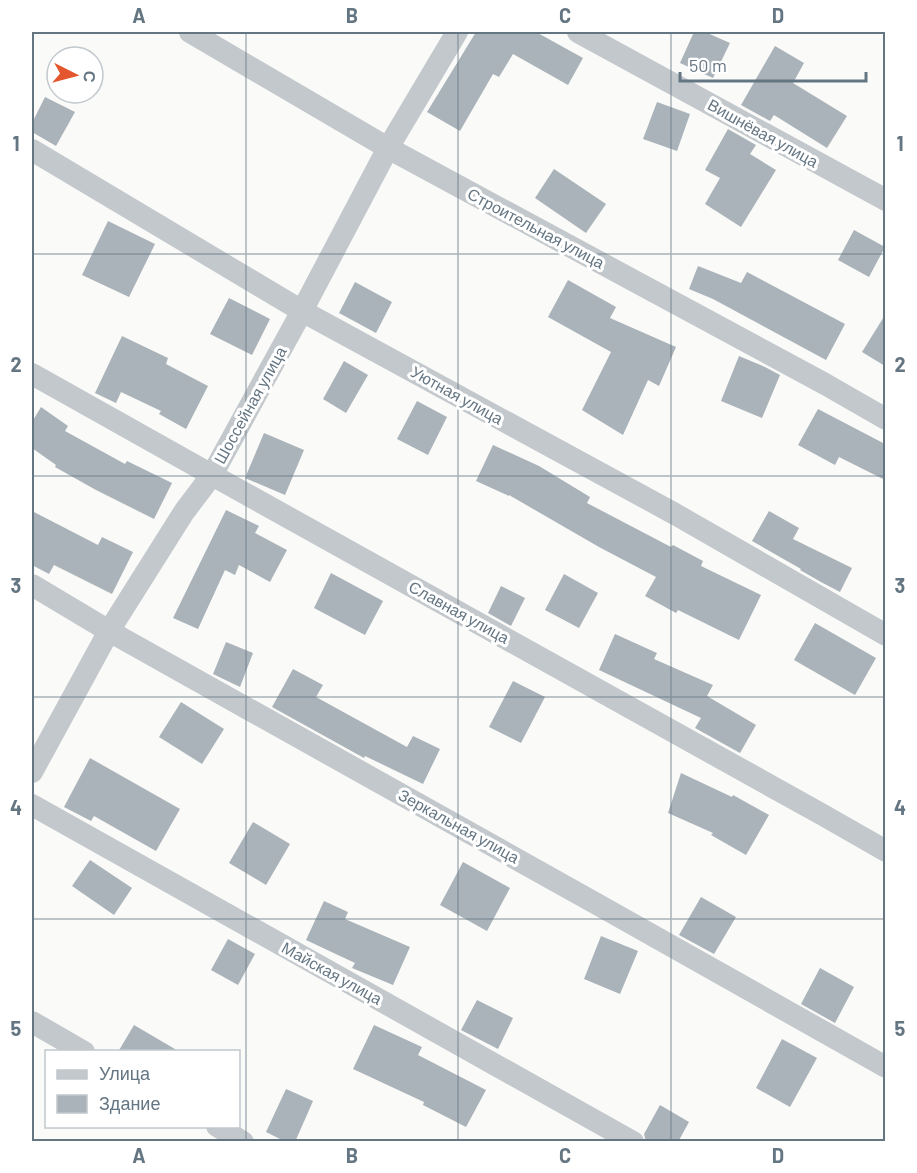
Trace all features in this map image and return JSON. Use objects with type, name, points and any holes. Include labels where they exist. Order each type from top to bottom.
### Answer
[{"type":"street","name":"Строительная улица","points":[[190,32],[388,148],[825,384],[885,419]]},
{"type":"street","name":"Шоссейная улица","points":[[32,772],[109,631],[184,512],[212,475],[388,148],[457,32]]},
{"type":"street","name":"Вишнёвая улица","points":[[578,32],[885,200]]},
{"type":"street","name":"Уютная улица","points":[[32,150],[302,311],[675,514],[885,635]]},
{"type":"street","name":"Славная улица","points":[[32,374],[823,814],[885,851]]},
{"type":"street","name":"Зеркальная улица","points":[[32,585],[109,631],[885,1067]]},
{"type":"street","name":"Майская улица","points":[[32,805],[633,1142]]},
{"type":"street","points":[[32,1022],[81,1050]]},
{"type":"street","points":[[220,1128],[243,1142]]},
{"type":"building","points":[[476,32],[536,32],[583,58],[568,85],[513,54],[499,77],[493,74],[460,131],[427,112]]},
{"type":"building","points":[[694,32],[705,32],[730,43],[713,78],[680,63]]},
{"type":"building","points":[[775,46],[804,63],[793,83],[847,116],[827,148],[774,115],[770,121],[741,105]]},
{"type":"building","points":[[45,97],[45,105],[61,105],[75,112],[56,146],[32,132],[32,123]]},
{"type":"building","points":[[657,102],[690,114],[677,151],[643,139]]},
{"type":"building","points":[[728,129],[756,145],[750,154],[776,170],[741,227],[705,204],[720,178],[705,170]]},
{"type":"building","points":[[554,169],[606,204],[586,233],[535,198]]},
{"type":"building","points":[[108,221],[155,244],[129,297],[82,275]]},
{"type":"building","points":[[854,230],[885,247],[869,277],[838,260]]},
{"type":"building","points":[[698,266],[741,283],[747,272],[845,324],[826,360],[713,299],[689,289]]},
{"type":"building","points":[[568,280],[616,307],[610,318],[676,347],[659,386],[648,380],[623,435],[582,410],[611,352],[548,317]]},
{"type":"building","points":[[355,282],[392,302],[376,333],[339,313]]},
{"type":"building","points":[[229,298],[270,319],[252,355],[210,334]]},
{"type":"building","points":[[885,315],[885,366],[862,352]]},
{"type":"building","points":[[122,336],[168,358],[166,364],[208,386],[186,429],[159,414],[161,411],[121,392],[116,403],[95,393]]},
{"type":"building","points":[[739,356],[780,375],[762,418],[721,401]]},
{"type":"building","points":[[344,361],[368,375],[346,413],[323,399]]},
{"type":"building","points":[[417,401],[447,417],[428,455],[397,439]]},
{"type":"building","points":[[41,407],[68,426],[65,431],[125,464],[127,461],[172,483],[154,519],[55,467],[56,465],[32,448],[32,422]]},
{"type":"building","points":[[818,409],[885,444],[885,480],[839,457],[835,465],[798,445]]},
{"type":"building","points":[[264,433],[304,450],[285,495],[245,478]]},
{"type":"building","points":[[493,445],[539,466],[590,497],[587,503],[671,547],[673,545],[703,561],[701,566],[761,595],[739,640],[678,610],[676,613],[645,596],[656,577],[509,495],[476,481]]},
{"type":"building","points":[[226,510],[259,526],[255,533],[287,550],[270,582],[239,565],[235,575],[225,570],[198,629],[173,618]]},
{"type":"building","points":[[32,511],[98,545],[102,537],[133,552],[112,594],[54,565],[49,574],[32,565]]},
{"type":"building","points":[[769,511],[799,528],[793,539],[852,568],[840,592],[752,541]]},
{"type":"building","points":[[331,573],[383,601],[365,635],[314,608]]},
{"type":"building","points":[[564,574],[598,593],[579,628],[545,610]]},
{"type":"building","points":[[501,586],[525,598],[511,626],[488,613]]},
{"type":"building","points":[[815,623],[876,658],[855,695],[794,660]]},
{"type":"building","points":[[615,634],[657,653],[654,659],[713,685],[707,696],[756,725],[740,753],[695,728],[701,718],[599,670]]},
{"type":"building","points":[[226,642],[253,653],[240,687],[213,674]]},
{"type":"building","points":[[293,669],[323,685],[316,697],[407,747],[413,736],[440,749],[423,784],[365,756],[364,758],[272,707]]},
{"type":"building","points":[[513,681],[545,697],[521,743],[489,727]]},
{"type":"building","points":[[181,702],[224,729],[202,764],[159,737]]},
{"type":"building","points":[[90,758],[180,809],[156,851],[94,816],[91,821],[64,807]]},
{"type":"building","points":[[681,773],[732,797],[733,795],[769,815],[746,855],[711,835],[713,833],[668,813]]},
{"type":"building","points":[[253,822],[290,844],[266,885],[229,863]]},
{"type":"building","points":[[90,860],[132,888],[114,915],[72,886]]},
{"type":"building","points":[[463,862],[510,888],[487,931],[440,905]]},
{"type":"building","points":[[701,897],[736,917],[714,954],[679,935]]},
{"type":"building","points":[[324,901],[348,912],[345,919],[410,947],[393,985],[352,968],[355,963],[306,940]]},
{"type":"building","points":[[601,936],[638,951],[620,994],[584,979]]},
{"type":"building","points":[[228,939],[255,954],[238,985],[211,970]]},
{"type":"building","points":[[820,968],[854,987],[835,1023],[801,1004]]},
{"type":"building","points":[[477,1000],[513,1018],[498,1049],[461,1030]]},
{"type":"building","points":[[134,1025],[177,1050],[119,1050]]},
{"type":"building","points":[[374,1025],[422,1047],[418,1055],[486,1090],[466,1127],[423,1105],[424,1102],[353,1069]]},
{"type":"building","points":[[782,1039],[817,1058],[790,1107],[756,1088]]},
{"type":"building","points":[[286,1089],[313,1101],[295,1142],[286,1142],[266,1132]]},
{"type":"building","points":[[660,1105],[689,1122],[678,1142],[646,1142],[644,1134]]}]
